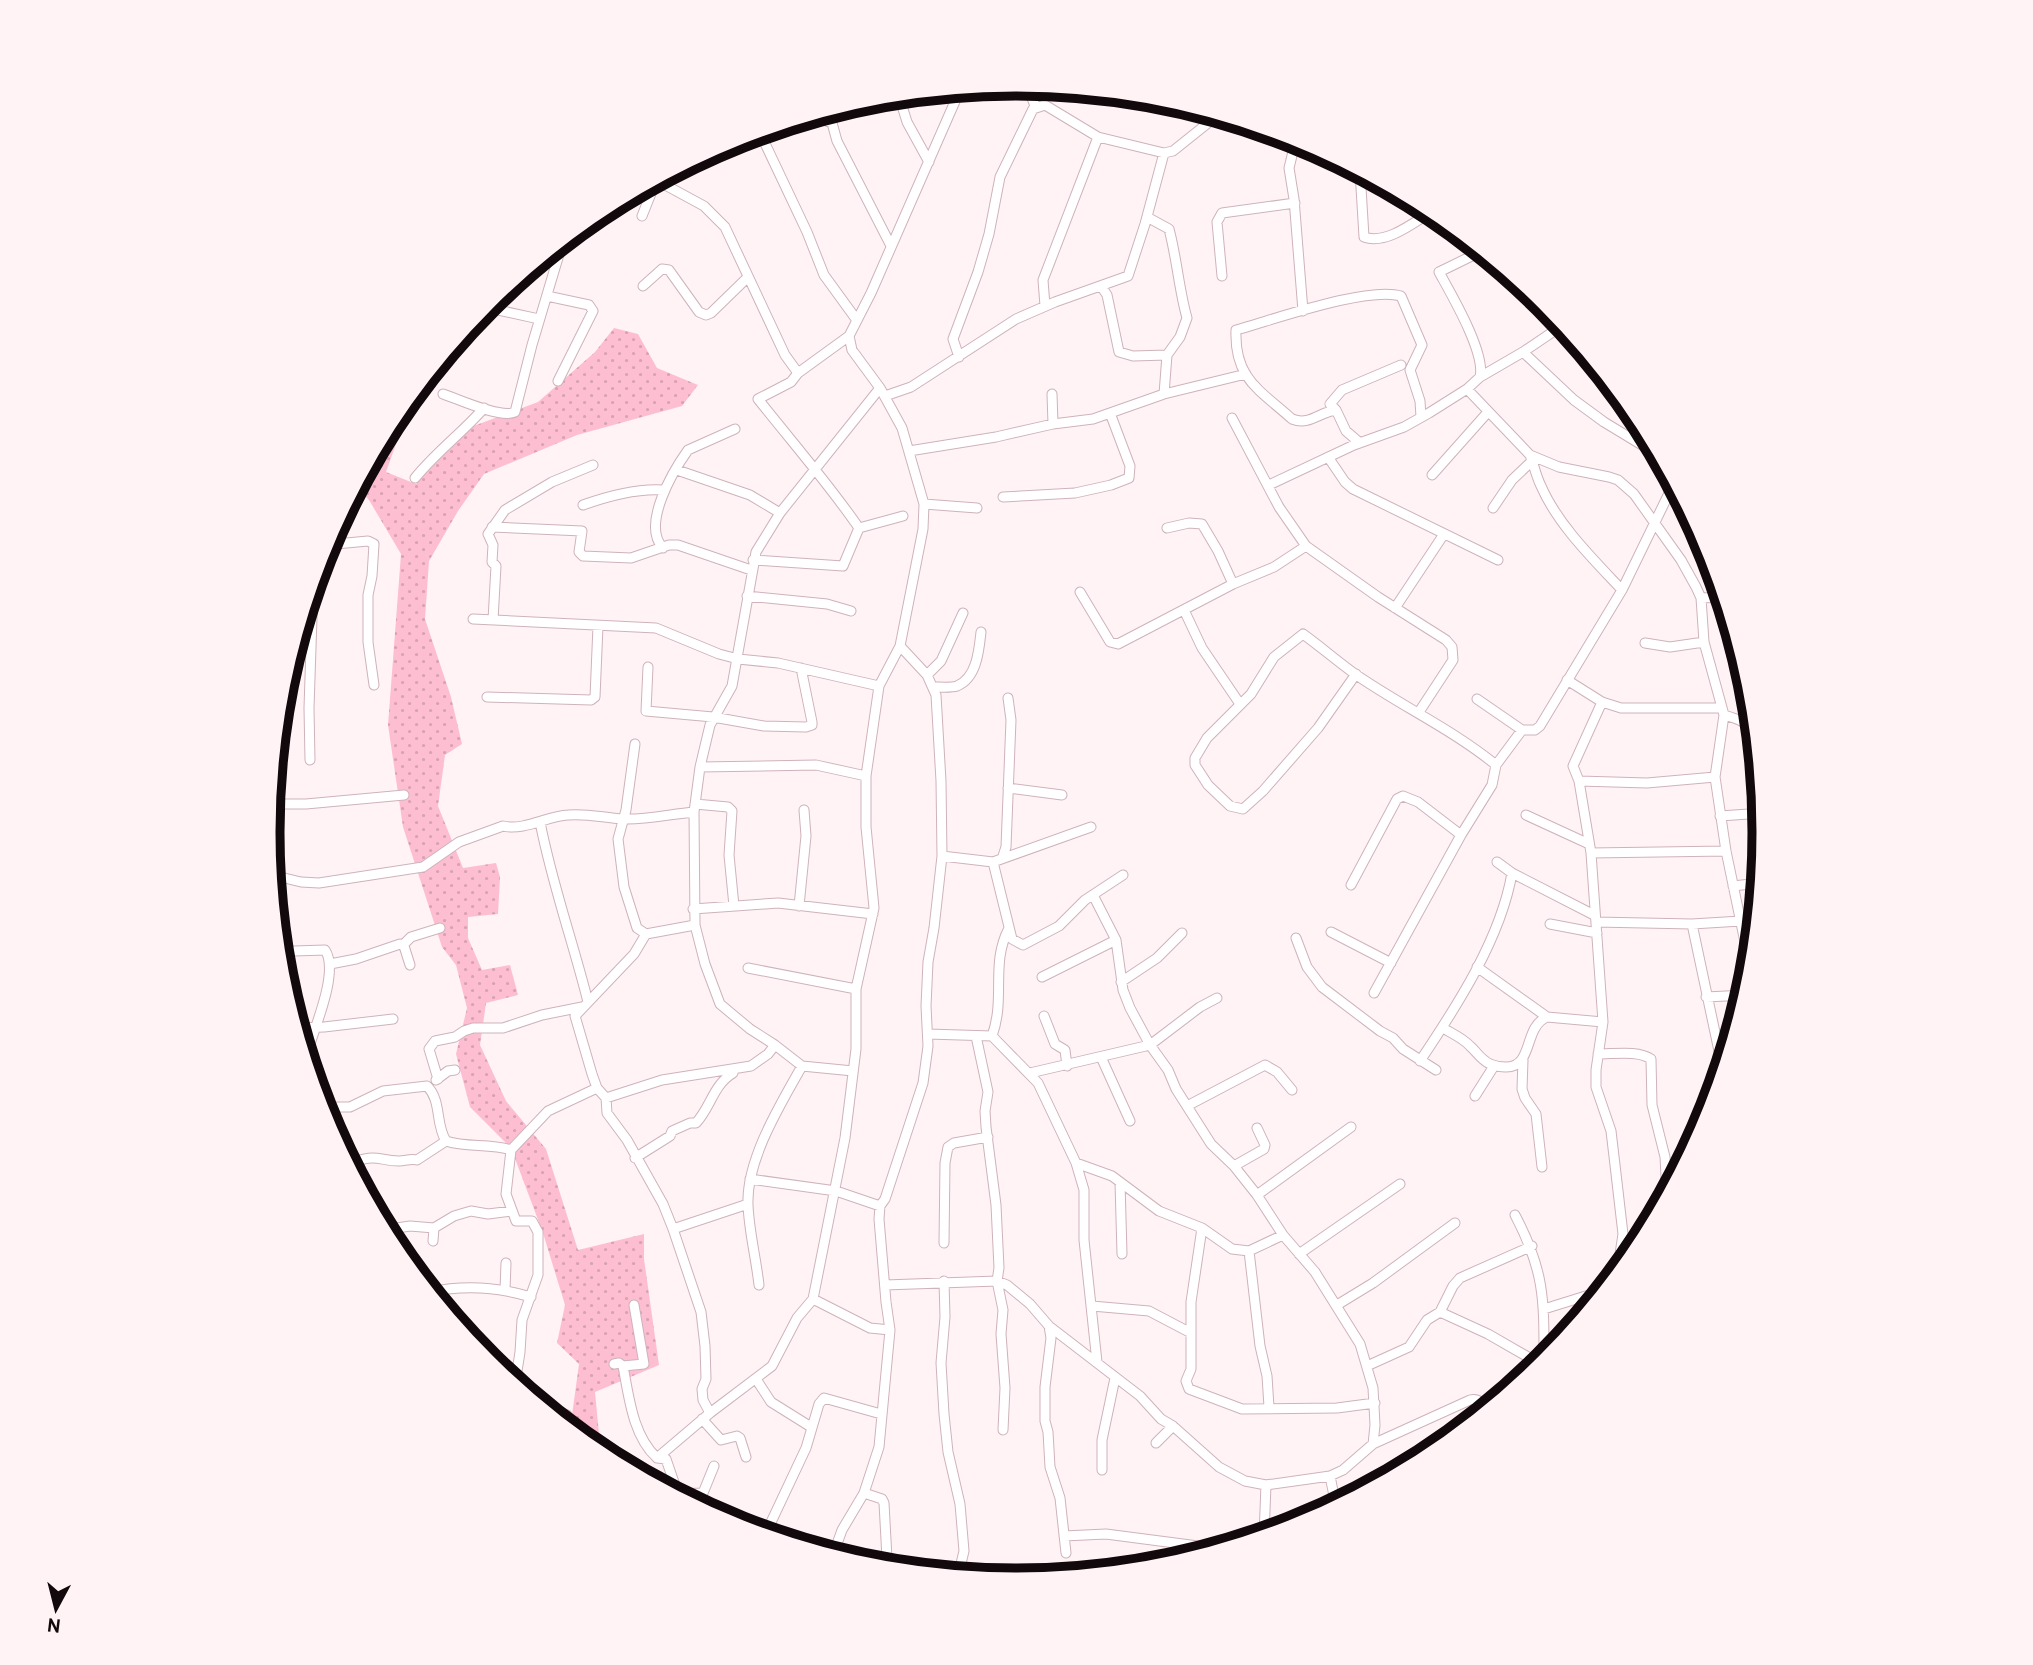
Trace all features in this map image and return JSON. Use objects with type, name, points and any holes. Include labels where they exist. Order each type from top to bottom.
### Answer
[{"type":"street","points":[[959,357],[953,339],[978,272],[989,234],[1000,177],[1035,106],[1031,97]]},
{"type":"street","points":[[859,528],[816,469],[758,399],[791,382],[798,373],[849,336],[871,293],[890,244],[956,99]]},
{"type":"street","points":[[1035,106],[1045,105],[1098,138],[1164,153],[1187,142],[1210,122]]},
{"type":"street","points":[[903,106],[907,122],[929,162]]},
{"type":"street","points":[[826,121],[832,123],[837,141],[890,244]]},
{"type":"street","points":[[1045,306],[1043,280],[1098,138]]},
{"type":"street","points":[[764,141],[807,232],[824,275],[856,319]]},
{"type":"street","points":[[1293,150],[1289,168],[1295,203],[1303,311]]},
{"type":"street","points":[[853,1071],[802,1066],[720,1004],[705,964],[695,925],[695,808],[700,768],[713,718],[730,692],[738,659],[752,565],[780,513],[883,392],[911,387],[1016,319],[1045,306],[1104,291],[1128,276],[1164,153]]},
{"type":"street","points":[[1361,182],[1364,237],[1372,240],[1391,235],[1422,217]]},
{"type":"street","points":[[665,186],[710,211],[728,232],[785,355],[798,373]]},
{"type":"street","points":[[642,216],[651,193]]},
{"type":"street","points":[[1222,276],[1217,222],[1222,213],[1295,203]]},
{"type":"street","points":[[1147,217],[1169,229],[1178,265],[1182,305],[1187,318],[1180,337],[1167,355],[1164,394]]},
{"type":"street","points":[[1474,255],[1439,272],[1458,304],[1476,346],[1482,370],[1480,377]]},
{"type":"street","points":[[443,394],[509,415],[515,412],[547,296],[554,260]]},
{"type":"street","points":[[643,286],[662,269],[668,270],[699,312],[706,315],[748,277]]},
{"type":"street","points":[[1104,291],[1119,352],[1133,356],[1167,355]]},
{"type":"street","points":[[1335,411],[1329,411],[1307,422],[1292,419],[1255,388],[1246,374],[1239,361],[1236,330],[1376,294],[1401,296],[1422,345],[1410,370],[1411,380],[1420,401],[1421,417]]},
{"type":"street","points":[[547,296],[589,305],[593,311],[558,381]]},
{"type":"street","points":[[498,310],[539,319]]},
{"type":"street","points":[[1269,485],[1360,443],[1404,427],[1555,331]]},
{"type":"street","points":[[657,1458],[706,1416],[772,1366],[797,1318],[813,1299],[823,1241],[836,1191],[853,1071],[856,989],[873,914],[866,827],[866,776],[879,686],[900,646],[923,529],[923,504],[902,428],[883,392],[852,350],[849,336]]},
{"type":"street","points":[[1523,352],[1574,400],[1643,446]]},
{"type":"street","points":[[1360,443],[1346,431],[1331,404],[1342,390],[1401,365]]},
{"type":"street","points":[[909,451],[1093,419],[1164,394],[1246,374]]},
{"type":"street","points":[[1467,389],[1531,458],[1542,488],[1555,509],[1579,542],[1622,590]]},
{"type":"street","points":[[1052,394],[1053,424]]},
{"type":"street","points":[[415,478],[484,408]]},
{"type":"street","points":[[1432,475],[1488,412]]},
{"type":"street","points":[[1003,497],[1075,493],[1129,478],[1130,466],[1110,413]]},
{"type":"street","points":[[1232,418],[1279,507],[1306,545],[1395,608],[1446,640],[1454,652],[1448,670],[1419,712]]},
{"type":"street","points":[[663,548],[657,539],[656,518],[664,491],[688,450],[735,429]]},
{"type":"street","points":[[1328,457],[1353,489],[1498,560]]},
{"type":"street","points":[[1493,508],[1531,458]]},
{"type":"street","points":[[1531,458],[1618,480],[1648,512],[1681,560],[1701,598],[1704,642],[1723,712],[1715,776],[1720,816],[1745,939]]},
{"type":"street","points":[[493,620],[496,566],[492,562],[493,545],[488,534],[492,527],[505,510],[552,482],[593,465]]},
{"type":"street","points":[[677,470],[750,495],[780,513]]},
{"type":"street","points":[[583,505],[614,494],[654,489],[664,491]]},
{"type":"street","points":[[1477,699],[1522,730],[1535,730],[1540,726],[1622,590],[1669,493]]},
{"type":"street","points":[[923,504],[977,508]]},
{"type":"street","points":[[859,528],[903,516]]},
{"type":"street","points":[[1167,528],[1189,523],[1202,524],[1233,584]]},
{"type":"street","points":[[492,527],[582,531],[579,552],[583,556],[631,558],[669,545],[686,546],[752,565],[842,566],[848,558],[859,528]]},
{"type":"street","points":[[1395,608],[1444,534]]},
{"type":"street","points":[[339,544],[368,541],[374,544],[368,595],[368,642],[374,685]]},
{"type":"street","points":[[1080,592],[1110,642],[1118,643],[1233,584],[1274,567],[1306,545]]},
{"type":"street","points":[[747,596],[819,603],[851,611]]},
{"type":"street","points":[[1701,598],[1714,597]]},
{"type":"street","points":[[1184,610],[1202,648],[1240,705]]},
{"type":"street","points":[[927,675],[941,661],[962,613]]},
{"type":"street","points":[[310,760],[312,619]]},
{"type":"street","points":[[473,619],[656,628],[738,659],[801,668],[879,686]]},
{"type":"street","points":[[487,697],[591,700],[595,697],[598,626]]},
{"type":"street","points":[[934,687],[956,687],[968,677],[976,663],[981,632]]},
{"type":"street","points":[[1356,674],[1318,728],[1249,805],[1237,809],[1230,806],[1208,785],[1195,765],[1195,758],[1202,744],[1251,695],[1274,657],[1303,634],[1356,674],[1419,712],[1496,765]]},
{"type":"street","points":[[1645,643],[1670,647],[1704,642]]},
{"type":"street","points":[[836,1546],[842,1530],[864,1493],[879,1447],[890,1346],[880,1206],[885,1199],[923,1083],[928,1034],[928,961],[942,856],[941,781],[934,687],[927,675],[900,646]]},
{"type":"street","points":[[648,667],[646,711],[764,726],[806,727],[811,725],[808,695],[801,668]]},
{"type":"street","points":[[1566,680],[1602,702],[1621,708],[1723,712],[1744,722]]},
{"type":"street","points":[[1003,856],[1006,847],[1009,788],[1011,720],[1008,698]]},
{"type":"street","points":[[1602,702],[1573,766],[1579,781],[1590,849],[1603,1022],[1596,1087],[1611,1131],[1623,1234],[1621,1254]]},
{"type":"street","points":[[1374,993],[1408,928],[1492,785],[1496,765],[1522,730]]},
{"type":"street","points":[[635,744],[626,810],[618,839],[624,887],[638,928],[646,934],[695,925]]},
{"type":"street","points":[[700,768],[816,765],[866,776]]},
{"type":"street","points":[[1579,781],[1647,783],[1715,776]]},
{"type":"street","points":[[1009,788],[1062,795]]},
{"type":"street","points":[[281,804],[404,795]]},
{"type":"street","points":[[1351,884],[1397,799],[1403,796],[1418,802],[1461,835]]},
{"type":"street","points":[[282,877],[318,883],[423,867],[459,842],[503,826],[540,822],[566,814],[623,819],[695,808],[728,807],[732,811],[729,855],[734,906]]},
{"type":"street","points":[[799,906],[806,836],[804,810]]},
{"type":"street","points":[[1720,816],[1752,814]]},
{"type":"street","points":[[1526,815],[1590,849],[1726,851]]},
{"type":"street","points":[[540,822],[550,872],[566,929],[575,947],[585,1005]]},
{"type":"street","points":[[942,856],[993,862],[1003,856],[1063,839],[1091,827]]},
{"type":"street","points":[[992,1036],[999,1015],[999,968],[1009,928],[993,862]]},
{"type":"street","points":[[1497,862],[1511,873],[1595,918],[1692,924],[1741,921]]},
{"type":"street","points":[[1420,1061],[1443,1028],[1477,967],[1503,913],[1511,873]]},
{"type":"street","points":[[1008,939],[1023,945],[1059,926],[1093,895],[1123,875]]},
{"type":"street","points":[[1733,886],[1751,884]]},
{"type":"street","points":[[1093,895],[1116,940],[1121,982],[1130,1008],[1150,1045],[1168,1070],[1175,1089],[1211,1144],[1257,1195],[1283,1235],[1315,1272],[1360,1344],[1375,1404],[1373,1444]]},
{"type":"street","points":[[694,909],[778,903],[873,914]]},
{"type":"street","points":[[1550,924],[1597,933]]},
{"type":"street","points":[[1692,924],[1719,1053]]},
{"type":"street","points":[[403,945],[411,937],[440,928]]},
{"type":"street","points":[[1331,932],[1391,963]]},
{"type":"street","points":[[1121,982],[1157,958],[1182,933]]},
{"type":"street","points":[[646,934],[634,954],[575,1016],[597,1088],[606,1098],[607,1113],[627,1140],[663,1204],[701,1312],[706,1379],[702,1389],[706,1416],[722,1440],[737,1436],[740,1438],[746,1457]]},
{"type":"street","points":[[1296,938],[1307,967],[1322,987],[1420,1061],[1436,1070]]},
{"type":"street","points":[[1042,977],[1116,940]]},
{"type":"street","points":[[330,964],[367,956],[398,944],[403,945]]},
{"type":"street","points":[[403,945],[410,965]]},
{"type":"street","points":[[294,951],[325,950],[330,956],[321,1016],[311,1042]]},
{"type":"street","points":[[1477,967],[1547,1017],[1603,1022]]},
{"type":"street","points":[[748,968],[856,989]]},
{"type":"street","points":[[1706,997],[1734,996]]},
{"type":"street","points":[[1030,1073],[1067,1066],[1123,1049],[1150,1045],[1200,1007],[1217,998]]},
{"type":"street","points":[[438,1079],[429,1049],[441,1039],[455,1037],[472,1028],[503,1028],[585,1005]]},
{"type":"street","points":[[1044,1016],[1055,1044],[1065,1050],[1067,1066]]},
{"type":"street","points":[[1542,1167],[1536,1114],[1525,1098],[1521,1077],[1523,1060],[1536,1023],[1547,1017]]},
{"type":"street","points":[[306,1028],[393,1019]]},
{"type":"street","points":[[1443,1028],[1470,1045],[1479,1057],[1494,1066],[1518,1065],[1523,1060]]},
{"type":"street","points":[[928,1034],[992,1036],[1030,1073],[1048,1102],[1076,1163],[1084,1190],[1084,1240],[1097,1362]]},
{"type":"street","points":[[976,1036],[988,1092],[985,1111],[996,1205],[999,1268],[997,1281],[1003,1310],[1003,1430]]},
{"type":"street","points":[[606,1098],[662,1080],[751,1066],[768,1054],[775,1045]]},
{"type":"street","points":[[1598,1054],[1644,1055],[1651,1059],[1652,1105],[1665,1157],[1666,1178]]},
{"type":"street","points":[[1101,1057],[1130,1121]]},
{"type":"street","points":[[1187,1107],[1265,1065],[1277,1072],[1292,1090]]},
{"type":"street","points":[[759,1285],[748,1204],[750,1179],[775,1115],[802,1066]]},
{"type":"street","points":[[1475,1096],[1494,1066]]},
{"type":"street","points":[[333,1107],[350,1107],[383,1091],[427,1086],[448,1071],[455,1070]]},
{"type":"street","points":[[635,1158],[670,1136],[672,1131],[696,1123],[722,1080],[738,1070]]},
{"type":"street","points":[[427,1086],[433,1093],[442,1134],[446,1140]]},
{"type":"street","points":[[517,1372],[522,1320],[538,1275],[538,1232],[532,1221],[516,1221],[506,1194],[511,1150],[548,1111],[597,1088]]},
{"type":"street","points":[[1257,1195],[1351,1127]]},
{"type":"street","points":[[1234,1167],[1265,1149],[1257,1128]]},
{"type":"street","points":[[944,1243],[945,1163],[948,1147],[954,1143],[988,1137]]},
{"type":"street","points":[[357,1161],[377,1156],[399,1161],[408,1158],[417,1160],[446,1140],[511,1150]]},
{"type":"street","points":[[1076,1163],[1120,1181],[1159,1210],[1202,1228],[1232,1249],[1249,1251],[1283,1235]]},
{"type":"street","points":[[750,1179],[836,1191],[880,1206]]},
{"type":"street","points":[[1120,1181],[1122,1254]]},
{"type":"street","points":[[1299,1254],[1400,1184]]},
{"type":"street","points":[[673,1229],[748,1204]]},
{"type":"street","points":[[396,1228],[410,1226],[435,1228],[454,1216],[471,1211],[488,1214],[512,1211]]},
{"type":"street","points":[[1515,1215],[1532,1246],[1541,1279],[1543,1346]]},
{"type":"street","points":[[1336,1305],[1373,1283],[1455,1223]]},
{"type":"street","points":[[433,1241],[435,1228]]},
{"type":"street","points":[[1202,1228],[1191,1302],[1191,1368],[1186,1381],[1189,1389],[1242,1409],[1337,1408],[1375,1404]]},
{"type":"street","points":[[1367,1366],[1409,1347],[1427,1320],[1440,1312],[1460,1278],[1532,1246]]},
{"type":"street","points":[[1249,1251],[1269,1407]]},
{"type":"street","points":[[505,1290],[506,1263]]},
{"type":"street","points":[[885,1285],[997,1281],[1007,1285],[1030,1304],[1049,1326],[1140,1396],[1161,1419],[1173,1426],[1219,1467],[1245,1481],[1266,1485],[1331,1476],[1343,1470],[1373,1444],[1470,1399],[1482,1403]]},
{"type":"street","points":[[944,1282],[945,1317],[941,1363],[948,1452],[960,1504],[964,1550],[960,1566]]},
{"type":"street","points":[[440,1291],[466,1287],[505,1290],[531,1297]]},
{"type":"street","points":[[1544,1309],[1589,1295]]},
{"type":"street","points":[[813,1299],[870,1328],[890,1330]]},
{"type":"street","points":[[634,1305],[644,1364],[618,1365],[644,1445],[657,1458],[666,1459],[675,1485]]},
{"type":"street","points":[[1092,1306],[1149,1311],[1191,1333]]},
{"type":"street","points":[[1440,1312],[1532,1358]]},
{"type":"street","points":[[1049,1326],[1051,1338],[1045,1387],[1045,1421],[1050,1467],[1060,1498],[1066,1553]]},
{"type":"street","points":[[1102,1470],[1102,1440],[1115,1378]]},
{"type":"street","points":[[756,1379],[771,1402],[811,1427]]},
{"type":"street","points":[[769,1526],[806,1448],[819,1404],[824,1398],[881,1414]]},
{"type":"street","points":[[1156,1443],[1173,1426]]},
{"type":"street","points":[[693,1494],[703,1493],[714,1466]]},
{"type":"street","points":[[1331,1476],[1334,1496]]},
{"type":"street","points":[[1264,1526],[1266,1485]]},
{"type":"street","points":[[864,1493],[882,1499],[884,1503],[887,1557]]},
{"type":"street","points":[[1064,1536],[1106,1534],[1198,1546]]},
{"type":"shaded area","points":[[614,328],[638,334],[657,368],[698,385],[682,406],[577,435],[484,474],[458,511],[429,561],[425,619],[451,697],[462,744],[445,755],[438,806],[463,868],[496,863],[500,877],[498,914],[468,917],[468,938],[482,970],[510,965],[518,995],[486,1003],[480,1045],[506,1101],[546,1149],[578,1250],[644,1234],[644,1259],[659,1365],[595,1392],[600,1440],[571,1419],[579,1364],[557,1343],[565,1305],[543,1233],[511,1148],[470,1107],[456,1054],[467,1008],[456,965],[442,947],[403,827],[388,725],[401,554],[363,494],[403,425],[386,472],[416,484],[460,431],[538,402],[595,352]]}]
